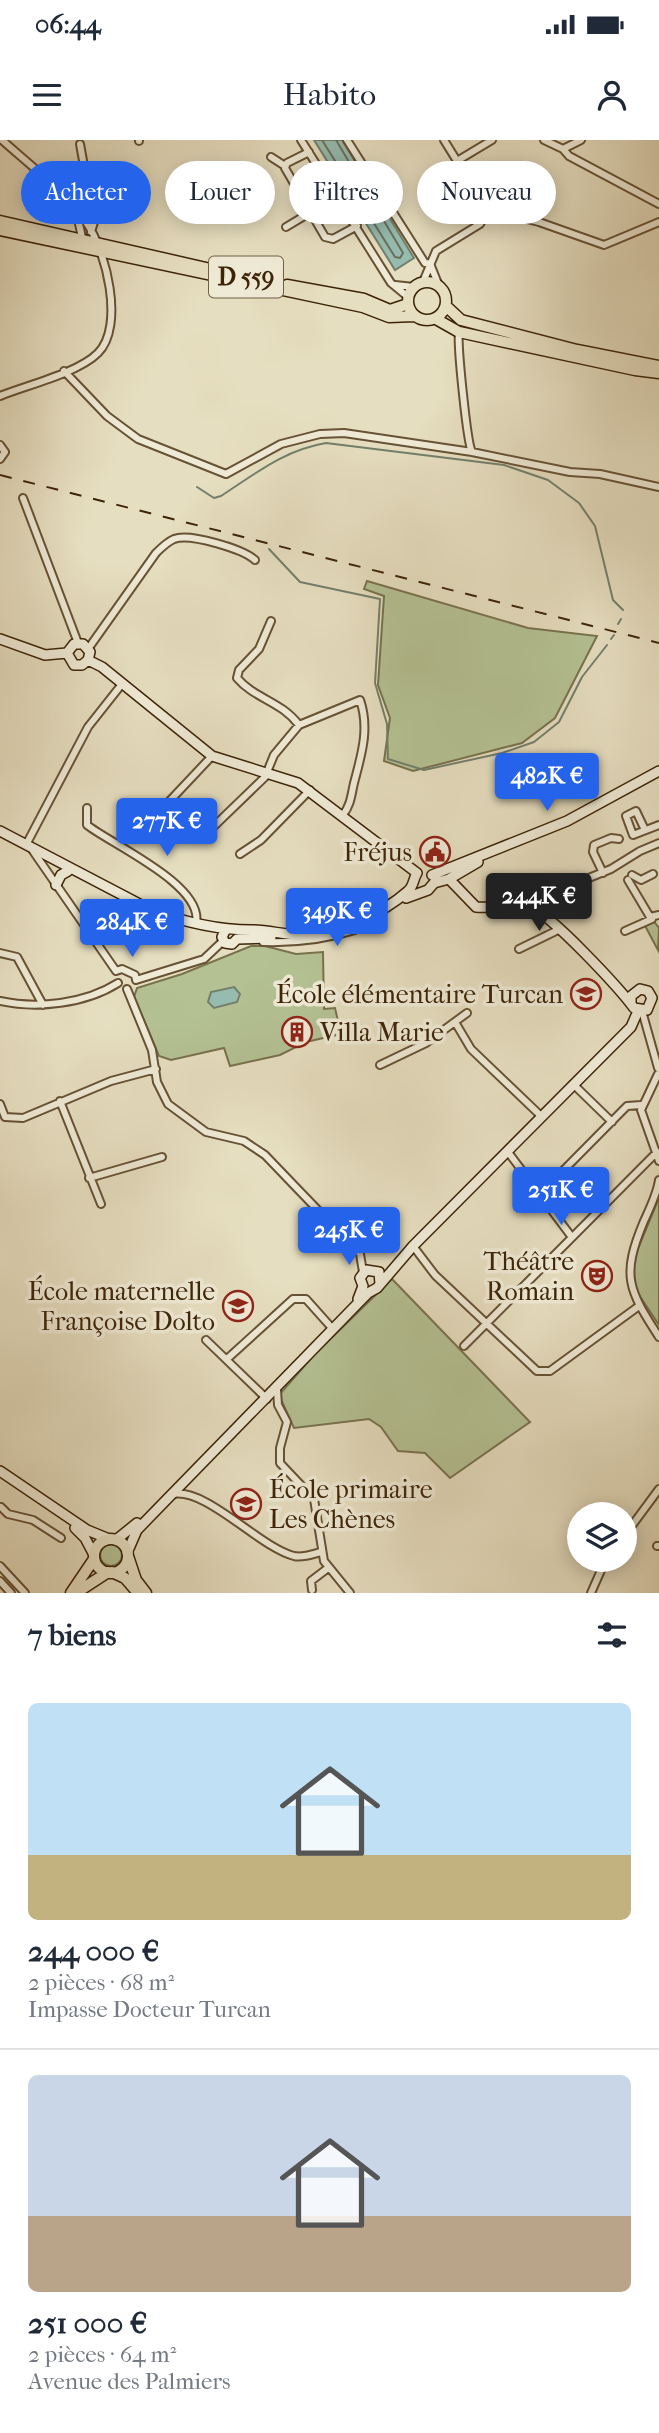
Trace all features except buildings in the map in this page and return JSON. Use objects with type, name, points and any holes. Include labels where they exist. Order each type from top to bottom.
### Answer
[{"type":"main road","name":"D 559","points":[[0,221],[86,240],[97,248],[363,307],[389,317],[414,316]]},
{"type":"main road","name":"D 559","points":[[0,230],[86,240]]},
{"type":"main road","name":"D 559","points":[[97,248],[364,299],[390,310],[408,301]]},
{"type":"main road","points":[[436,319],[446,306],[446,295],[439,286],[418,285],[408,301],[414,316],[422,320],[436,319],[459,331],[659,373]]},
{"type":"main road","points":[[446,306],[461,320],[577,350],[659,366]]},
{"type":"main road","points":[[0,639],[45,655],[67,653]]},
{"type":"main road","points":[[67,653],[71,646],[78,643],[88,649],[88,660]]},
{"type":"main road","points":[[67,653],[74,665],[82,665],[88,660]]},
{"type":"main road","points":[[88,660],[212,755],[266,772],[310,790],[417,873],[418,887]]},
{"type":"main road","points":[[451,874],[567,821],[659,771]]},
{"type":"main road","points":[[433,879],[566,827],[659,777]]},
{"type":"main road","points":[[0,833],[131,901],[173,918],[231,936],[253,930],[304,935],[339,928],[366,917],[408,891],[418,887],[428,890],[433,879]]},
{"type":"main road","points":[[30,847],[68,871],[154,915],[231,936],[313,938],[356,925],[418,887]]},
{"type":"main road","points":[[56,885],[61,875],[68,871]]},
{"type":"main road","points":[[417,873],[425,871],[433,879]]},
{"type":"main road","points":[[73,1593],[123,1567],[137,1530],[331,1327],[396,1265],[633,1023],[635,1006],[635,990],[644,989],[656,996],[650,1007],[635,1006],[532,905],[476,904],[451,874]]},
{"type":"main road","points":[[451,874],[476,907],[528,907],[558,930],[635,1006]]},
{"type":"main road","points":[[265,1397],[277,1390],[371,1287],[379,1272],[396,1265]]},
{"type":"main road","points":[[371,1287],[360,1278],[363,1272],[373,1269],[379,1272]]},
{"type":"main road","points":[[73,1593],[94,1557],[97,1546],[138,1522],[199,1464]]},
{"type":"main road","points":[[0,1471],[87,1530],[112,1539],[127,1554],[132,1573],[146,1593]]},
{"type":"main road","points":[[0,1478],[81,1533],[98,1566],[125,1578],[138,1593]]},
{"type":"street","points":[[2,140],[24,161]]},
{"type":"street","points":[[301,140],[393,284],[408,301]]},
{"type":"street","points":[[347,140],[425,263],[431,265]]},
{"type":"street","points":[[444,140],[457,161],[492,140]]},
{"type":"street","points":[[544,140],[659,204]]},
{"type":"street","points":[[563,149],[581,140]]},
{"type":"street","points":[[80,144],[94,222],[86,240]]},
{"type":"street","points":[[285,166],[309,152]]},
{"type":"street","points":[[271,157],[285,166],[289,173]]},
{"type":"street","points":[[539,224],[604,245],[659,222]]},
{"type":"street","points":[[0,396],[94,356],[111,331],[111,302],[97,248],[86,240],[80,224]]},
{"type":"street","points":[[80,224],[86,240]]},
{"type":"street","points":[[286,227],[291,224]]},
{"type":"street","points":[[318,224],[327,239],[356,226]]},
{"type":"street","points":[[393,284],[418,285],[431,265],[436,251],[480,224]]},
{"type":"street","points":[[431,265],[439,286]]},
{"type":"street","points":[[459,331],[457,342],[466,401],[467,440],[472,452]]},
{"type":"street","points":[[64,371],[107,416],[138,439],[226,474],[281,444],[320,434],[344,433],[472,452],[659,487]]},
{"type":"street","points":[[0,437],[5,454],[0,459]]},
{"type":"street","points":[[23,498],[78,643]]},
{"type":"street","points":[[88,649],[156,553],[175,538],[186,537],[246,552],[255,560]]},
{"type":"street","points":[[271,621],[259,649],[239,670],[237,678],[245,687],[287,710],[299,725]]},
{"type":"street","points":[[116,971],[30,847],[88,727],[122,684]]},
{"type":"street","points":[[207,833],[265,777],[274,755],[299,725],[360,700],[364,713],[363,754],[352,799],[343,815]]},
{"type":"street","points":[[163,808],[212,755]]},
{"type":"street","points":[[240,854],[261,840],[310,790]]},
{"type":"street","points":[[87,808],[87,825],[166,875],[193,908],[197,915],[195,923]]},
{"type":"street","points":[[640,850],[626,816],[636,811],[645,830]]},
{"type":"street","points":[[634,835],[659,825]]},
{"type":"street","points":[[603,873],[593,852],[594,845],[611,838],[619,839]]},
{"type":"street","points":[[532,905],[537,899],[603,873],[640,850],[659,843]]},
{"type":"street","points":[[625,931],[655,917],[630,877],[641,880],[653,874]]},
{"type":"street","points":[[519,949],[558,930]]},
{"type":"street","points":[[136,980],[204,959],[231,936]]},
{"type":"street","points":[[0,953],[17,957],[43,1005]]},
{"type":"street","points":[[116,971],[122,969],[135,975],[135,986],[127,989]]},
{"type":"street","points":[[116,971],[114,977],[127,989],[152,1049],[158,1082],[168,1104],[206,1132],[244,1141],[265,1155],[360,1254],[363,1272]]},
{"type":"street","points":[[0,1001],[43,1005],[103,992],[118,983]]},
{"type":"street","points":[[635,1006],[657,1054],[659,1071],[641,1105],[641,1114],[659,1161]]},
{"type":"street","points":[[380,1065],[426,1043],[467,1013]]},
{"type":"street","points":[[455,1022],[471,1049],[541,1116]]},
{"type":"street","points":[[633,1023],[645,1023]]},
{"type":"street","points":[[0,1104],[5,1116],[11,1119],[23,1118],[60,1101],[156,1069]]},
{"type":"street","points":[[573,1084],[612,1122]]},
{"type":"street","points":[[648,1094],[659,1085]]},
{"type":"street","points":[[60,1101],[101,1205]]},
{"type":"street","points":[[541,1193],[629,1105],[641,1105]]},
{"type":"street","points":[[508,1152],[571,1236]]},
{"type":"street","points":[[464,1346],[657,1152]]},
{"type":"street","points":[[89,1178],[162,1157]]},
{"type":"street","points":[[659,1180],[629,1265],[630,1287],[659,1337]]},
{"type":"street","points":[[413,1247],[435,1275],[537,1371],[543,1373],[551,1371],[639,1306]]},
{"type":"street","points":[[227,1359],[293,1299],[306,1299],[331,1327]]},
{"type":"street","points":[[206,1340],[265,1397]]},
{"type":"street","points":[[277,1390],[278,1405],[287,1422],[280,1448],[280,1463],[314,1499],[321,1552],[328,1568],[350,1593]]},
{"type":"street","points":[[637,1519],[659,1489]]},
{"type":"street","points":[[171,1495],[180,1493],[195,1497],[271,1546],[293,1556],[321,1552]]},
{"type":"street","points":[[0,1499],[1,1510],[33,1520],[61,1538]]},
{"type":"street","points":[[0,1566],[25,1593]]},
{"type":"street","points":[[312,1590],[311,1581],[328,1568]]},
{"type":"street","points":[[591,1593],[600,1572]]},
{"type":"street","points":[[0,1581],[11,1593]]},
{"type":"green space","points":[[367,581],[528,628],[597,636],[555,718],[522,743],[413,771],[384,761],[390,718],[378,685],[384,596],[364,589]]},
{"type":"green space","points":[[652,919],[659,928],[658,950],[643,922]]},
{"type":"green space","points":[[251,946],[265,946],[296,954],[323,952],[324,1009],[335,1008],[341,1034],[306,1042],[280,1055],[230,1066],[224,1048],[171,1060],[159,1056],[134,997],[137,988],[182,974]]},
{"type":"green space","points":[[659,1198],[659,1325],[633,1286],[632,1263]]},
{"type":"green space","points":[[392,1279],[530,1422],[450,1478],[425,1453],[398,1451],[381,1427],[369,1419],[294,1428],[279,1395],[314,1355]]},
{"type":"green space","points":[[111,1544],[119,1547],[122,1555],[119,1563],[111,1566],[103,1563],[100,1555],[103,1547]]},
{"type":"water","points":[[314,140],[342,140],[355,161],[327,161]]},
{"type":"water","points":[[366,224],[393,224],[414,258],[395,270]]},
{"type":"water","points":[[234,987],[240,994],[237,1002],[214,1008],[208,1002],[211,992]]},
{"type":"waterway","points":[[197,487],[214,498],[221,496],[283,457],[326,443],[504,465],[548,480],[579,503],[595,526],[613,600],[623,610]]},
{"type":"waterway","points":[[269,549],[300,582],[380,599],[375,683],[387,724],[388,759],[424,770],[502,753],[534,742],[559,722],[582,677],[607,645]]},
{"type":"waterway","points":[[618,624],[621,619]]},
{"type":"waterway","points":[[611,639],[614,635]]},
{"type":"railway","points":[[0,475],[659,643]]},
{"type":"place","name":"Fréjus","points":[[435,852]]},
{"type":"place","name":"École élémentaire Turcan","points":[[586,994]]},
{"type":"place","name":"Villa Marie","points":[[297,1032]]},
{"type":"place","name":"Théâtre Romain","points":[[597,1276]]},
{"type":"place","name":"École maternelle Françoise Dolto","points":[[238,1306]]},
{"type":"place","name":"École primaire Les Chènes","points":[[246,1504]]}]
